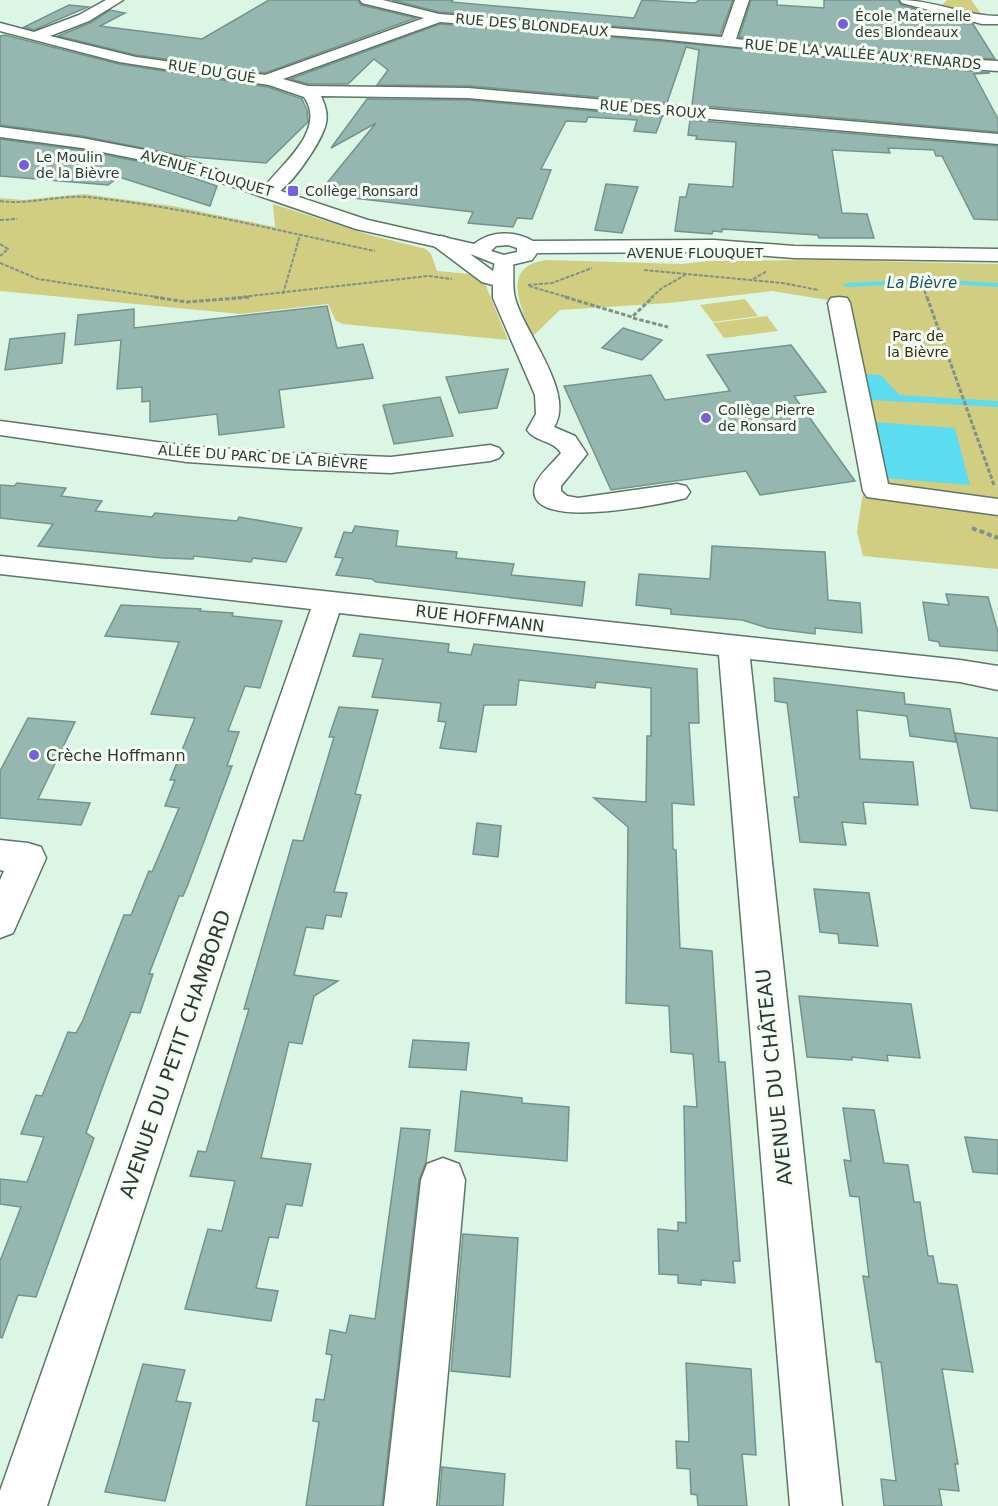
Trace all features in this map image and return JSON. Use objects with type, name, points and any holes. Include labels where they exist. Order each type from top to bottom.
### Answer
[{"type":"street","points":[[36,36],[84,18],[116,0]]},
{"type":"street","points":[[367,0],[440,18]]},
{"type":"street","points":[[728,42],[742,0]]},
{"type":"street","points":[[907,0],[982,20],[998,20]]},
{"type":"street","name":"RUE DES BLONDEAUX","points":[[265,80],[440,18],[728,42]]},
{"type":"street","name":"RUE DU GUÉ","points":[[0,27],[121,58],[265,80],[307,91]]},
{"type":"street","name":"RUE DE LA VALLÉE AUX RENARDS","points":[[728,42],[901,60],[998,66]]},
{"type":"street","points":[[270,191],[294,165],[313,136],[318,115],[315,99],[307,91]]},
{"type":"street","name":"RUE DES ROUX","points":[[307,91],[468,93],[998,139]]},
{"type":"street","name":"AVENUE FLOUQUET","points":[[0,132],[141,153],[207,170],[363,225],[441,242],[490,259],[526,251],[998,255]]},
{"type":"street","name":"AVENUE FLOUQUET","points":[[305,203],[397,226],[490,259]]},
{"type":"street","points":[[490,259],[508,310],[547,395],[550,408],[548,420],[539,430],[566,441],[574,454],[546,489],[548,494],[559,503],[578,506],[677,492]]},
{"type":"street","points":[[872,375],[859,322],[839,303],[876,491],[997,499]]},
{"type":"street","name":"ALLÉE DU PARC DE LA BIÈVRE","points":[[0,428],[187,454],[290,461],[391,465],[490,453]]},
{"type":"street","name":"RUE HOFFMANN","points":[[0,565],[734,648],[960,671],[998,678]]},
{"type":"street","name":"AVENUE DU PETIT CHAMBORD","points":[[21,1506],[328,601]]},
{"type":"street","name":"AVENUE DU CHÂTEAU","points":[[734,648],[816,1506]]},
{"type":"street","points":[[0,855],[28,858],[0,921]]},
{"type":"street","points":[[410,1506],[443,1180]]},
{"type":"path","points":[[0,201],[20,204],[84,197],[218,218],[376,251]]},
{"type":"path","points":[[0,220],[17,219]]},
{"type":"path","points":[[283,294],[300,235]]},
{"type":"path","points":[[0,244],[8,249],[0,256]]},
{"type":"path","points":[[0,263],[38,279],[166,300],[204,301],[283,294],[428,276]]},
{"type":"path","points":[[597,267],[559,282],[527,285],[668,327]]},
{"type":"path","points":[[640,269],[782,283],[814,290]]},
{"type":"path","points":[[917,269],[997,499]]},
{"type":"path","points":[[632,317],[662,288],[688,273]]},
{"type":"green space","points":[[947,0],[971,0],[983,16],[942,5]]},
{"type":"green space","points":[[84,194],[173,206],[275,227],[273,204],[370,235],[426,249],[431,254],[437,271],[470,274],[484,281],[508,340],[343,324],[336,321],[328,304],[240,314],[0,291],[0,198],[23,200]]},
{"type":"green space","name":"Parc de la Bièvre","points":[[548,260],[682,264],[709,261],[823,260],[998,264],[998,569],[863,556],[857,532],[864,485],[828,300],[772,291],[669,303],[560,310],[533,336],[520,301],[519,279],[523,270],[533,264]]},
{"type":"green space","points":[[745,299],[758,316],[713,322],[700,305]]},
{"type":"green space","points":[[767,316],[778,331],[724,338],[713,323]]},
{"type":"water","points":[[865,374],[881,375],[899,395],[998,401],[998,407],[871,400]]},
{"type":"water","points":[[873,422],[955,428],[970,485],[884,478]]},
{"type":"building","points":[[269,0],[358,0],[361,5],[416,18],[265,73],[136,55],[58,36],[90,23],[110,10],[125,13],[100,26],[202,39]]},
{"type":"building","points":[[392,0],[453,0],[451,2],[634,18],[642,0],[695,3],[699,0],[733,0],[720,35],[439,12]]},
{"type":"building","points":[[751,0],[777,0],[777,5],[824,8],[824,0],[898,0],[901,5],[936,14],[929,22],[973,24],[995,59],[901,54],[739,37]]},
{"type":"building","points":[[69,5],[88,7],[34,30],[24,27]]},
{"type":"building","points":[[440,24],[660,41],[990,73],[974,74],[998,119],[998,132],[692,105],[699,50],[686,47],[667,103],[468,86],[377,85],[388,70],[374,59],[348,84],[308,84],[290,79]]},
{"type":"building","points":[[5,35],[119,64],[268,87],[302,99],[307,110],[308,122],[266,163],[182,156],[82,136],[0,125],[0,36]]},
{"type":"building","points":[[367,99],[468,100],[662,117],[656,133],[634,131],[637,120],[588,117],[586,122],[566,121],[541,169],[551,170],[532,219],[517,218],[513,227],[468,223],[473,212],[318,194],[376,123],[331,148]]},
{"type":"building","points":[[690,120],[998,146],[998,220],[974,219],[942,156],[936,156],[934,150],[888,148],[890,153],[832,150],[842,213],[867,214],[874,238],[819,238],[818,235],[722,229],[722,232],[713,231],[712,234],[675,231],[680,197],[686,197],[689,184],[733,187],[736,142],[696,139],[697,136],[688,135]]},
{"type":"building","points":[[0,139],[82,150],[156,165],[217,186],[210,206],[119,177],[108,185],[0,176]]},
{"type":"building","points":[[606,184],[638,187],[622,233],[595,230]]},
{"type":"building","points":[[327,306],[337,348],[363,344],[373,378],[279,390],[284,427],[219,435],[217,414],[150,422],[150,401],[142,402],[142,387],[117,389],[121,340],[75,345],[78,315],[134,309],[134,328]]},
{"type":"building","points":[[623,328],[662,340],[642,360],[602,348]]},
{"type":"building","points":[[65,333],[62,363],[5,370],[10,339]]},
{"type":"building","points":[[791,345],[826,392],[794,396],[855,481],[760,495],[746,471],[611,490],[564,386],[651,375],[665,400],[730,391],[707,355]]},
{"type":"building","points":[[508,369],[497,408],[459,413],[446,377]]},
{"type":"building","points":[[440,397],[453,436],[394,444],[383,405]]},
{"type":"building","points":[[17,483],[66,488],[61,496],[102,501],[95,511],[152,517],[155,513],[237,521],[239,517],[302,528],[286,562],[253,558],[251,562],[194,556],[193,559],[163,558],[38,546],[53,524],[0,518],[0,485],[14,486]]},
{"type":"building","points":[[355,526],[398,531],[396,546],[457,552],[456,558],[514,564],[511,575],[585,582],[582,606],[376,582],[372,579],[336,575],[343,558],[335,557],[344,532],[352,533]]},
{"type":"building","points":[[712,546],[825,552],[828,600],[860,603],[862,633],[815,628],[815,634],[768,628],[742,620],[671,614],[671,609],[636,605],[639,574],[710,579]]},
{"type":"building","points":[[946,594],[988,597],[998,632],[998,651],[940,646],[939,642],[929,640],[923,602],[949,605]]},
{"type":"building","points":[[121,605],[201,609],[200,611],[233,613],[232,616],[282,621],[260,688],[245,686],[228,731],[239,732],[227,766],[232,766],[187,887],[183,896],[179,896],[149,974],[153,974],[140,1013],[131,1012],[107,1075],[86,1133],[94,1138],[36,1297],[18,1295],[2,1338],[0,1337],[0,1261],[21,1207],[0,1204],[0,1179],[27,1182],[44,1137],[21,1134],[36,1095],[42,1096],[68,1032],[76,1033],[83,1020],[124,915],[131,915],[179,808],[165,806],[175,780],[170,780],[195,718],[151,714],[179,642],[105,636]]},
{"type":"building","points":[[360,634],[449,644],[448,652],[471,655],[474,644],[697,669],[699,723],[689,723],[694,805],[672,803],[673,849],[676,850],[680,948],[712,951],[719,1062],[725,1062],[740,1261],[733,1261],[735,1283],[701,1280],[701,1285],[678,1283],[678,1275],[659,1274],[658,1229],[678,1231],[678,1222],[686,1223],[684,1106],[697,1107],[693,1054],[671,1052],[669,1006],[626,1003],[628,827],[594,798],[646,802],[647,736],[651,736],[651,688],[596,682],[595,688],[519,680],[516,705],[484,705],[476,752],[440,748],[446,722],[438,721],[441,703],[372,697],[383,659],[353,656]]},
{"type":"building","points":[[774,678],[904,693],[905,704],[950,709],[956,742],[910,736],[907,716],[857,710],[860,759],[913,762],[918,805],[863,802],[866,824],[842,822],[846,845],[800,842],[794,797],[799,797],[787,703],[775,701]]},
{"type":"building","points":[[339,707],[378,710],[355,794],[361,795],[334,892],[347,893],[341,917],[326,915],[323,929],[306,927],[294,975],[338,981],[314,996],[302,1044],[289,1042],[261,1158],[311,1164],[302,1206],[286,1204],[278,1238],[269,1237],[256,1288],[278,1291],[271,1321],[185,1309],[208,1229],[222,1231],[235,1181],[190,1176],[198,1151],[206,1152],[249,1009],[244,1009],[293,840],[303,841],[334,737],[329,737]]},
{"type":"building","name":"Crèche Hoffmann","points":[[28,718],[75,722],[38,799],[90,803],[81,825],[0,818],[0,771]]},
{"type":"building","points":[[955,733],[998,738],[998,811],[971,808]]},
{"type":"building","points":[[477,823],[501,826],[498,857],[473,854]]},
{"type":"building","points":[[814,889],[869,893],[878,946],[839,943],[838,934],[820,932]]},
{"type":"building","points":[[799,996],[911,1004],[920,1058],[887,1055],[888,1061],[852,1057],[852,1060],[807,1057]]},
{"type":"building","points":[[413,1040],[469,1043],[466,1070],[409,1067]]},
{"type":"building","points":[[461,1091],[522,1098],[522,1103],[569,1107],[567,1161],[455,1151]]},
{"type":"building","points":[[843,1108],[874,1110],[884,1163],[908,1165],[914,1202],[920,1202],[928,1256],[933,1256],[938,1283],[957,1285],[973,1372],[942,1369],[958,1464],[955,1464],[959,1491],[939,1489],[942,1506],[884,1506],[881,1479],[896,1481],[881,1362],[876,1362],[863,1276],[869,1277],[859,1197],[850,1196],[844,1160],[851,1161]]},
{"type":"building","points":[[401,1128],[430,1130],[426,1162],[419,1180],[382,1506],[306,1506],[319,1422],[313,1421],[316,1399],[324,1400],[332,1355],[326,1354],[330,1330],[346,1333],[350,1315],[375,1319]]},
{"type":"building","points":[[965,1137],[998,1140],[998,1174],[973,1172]]},
{"type":"building","points":[[463,1234],[518,1238],[510,1377],[451,1371]]},
{"type":"building","points":[[686,1363],[751,1369],[756,1455],[742,1454],[747,1506],[698,1506],[697,1495],[691,1494],[690,1469],[677,1468],[676,1441],[689,1442]]},
{"type":"building","points":[[143,1364],[185,1370],[176,1401],[191,1403],[165,1501],[105,1492]]},
{"type":"building","points":[[442,1467],[505,1474],[503,1506],[439,1506]]},
{"type":"waterway","name":"La Bièvre","points":[[846,285],[930,281],[998,285]]},
{"type":"place","name":"École Maternelle des Blondeaux","points":[[843,24]]},
{"type":"place","name":"Le Moulin de la Bièvre","points":[[24,165]]},
{"type":"place","name":"Collège Ronsard","points":[[293,191]]},
{"type":"place","name":"Collège Pierre de Ronsard","points":[[706,418]]},
{"type":"place","name":"Crèche Hoffmann","points":[[34,755]]}]
